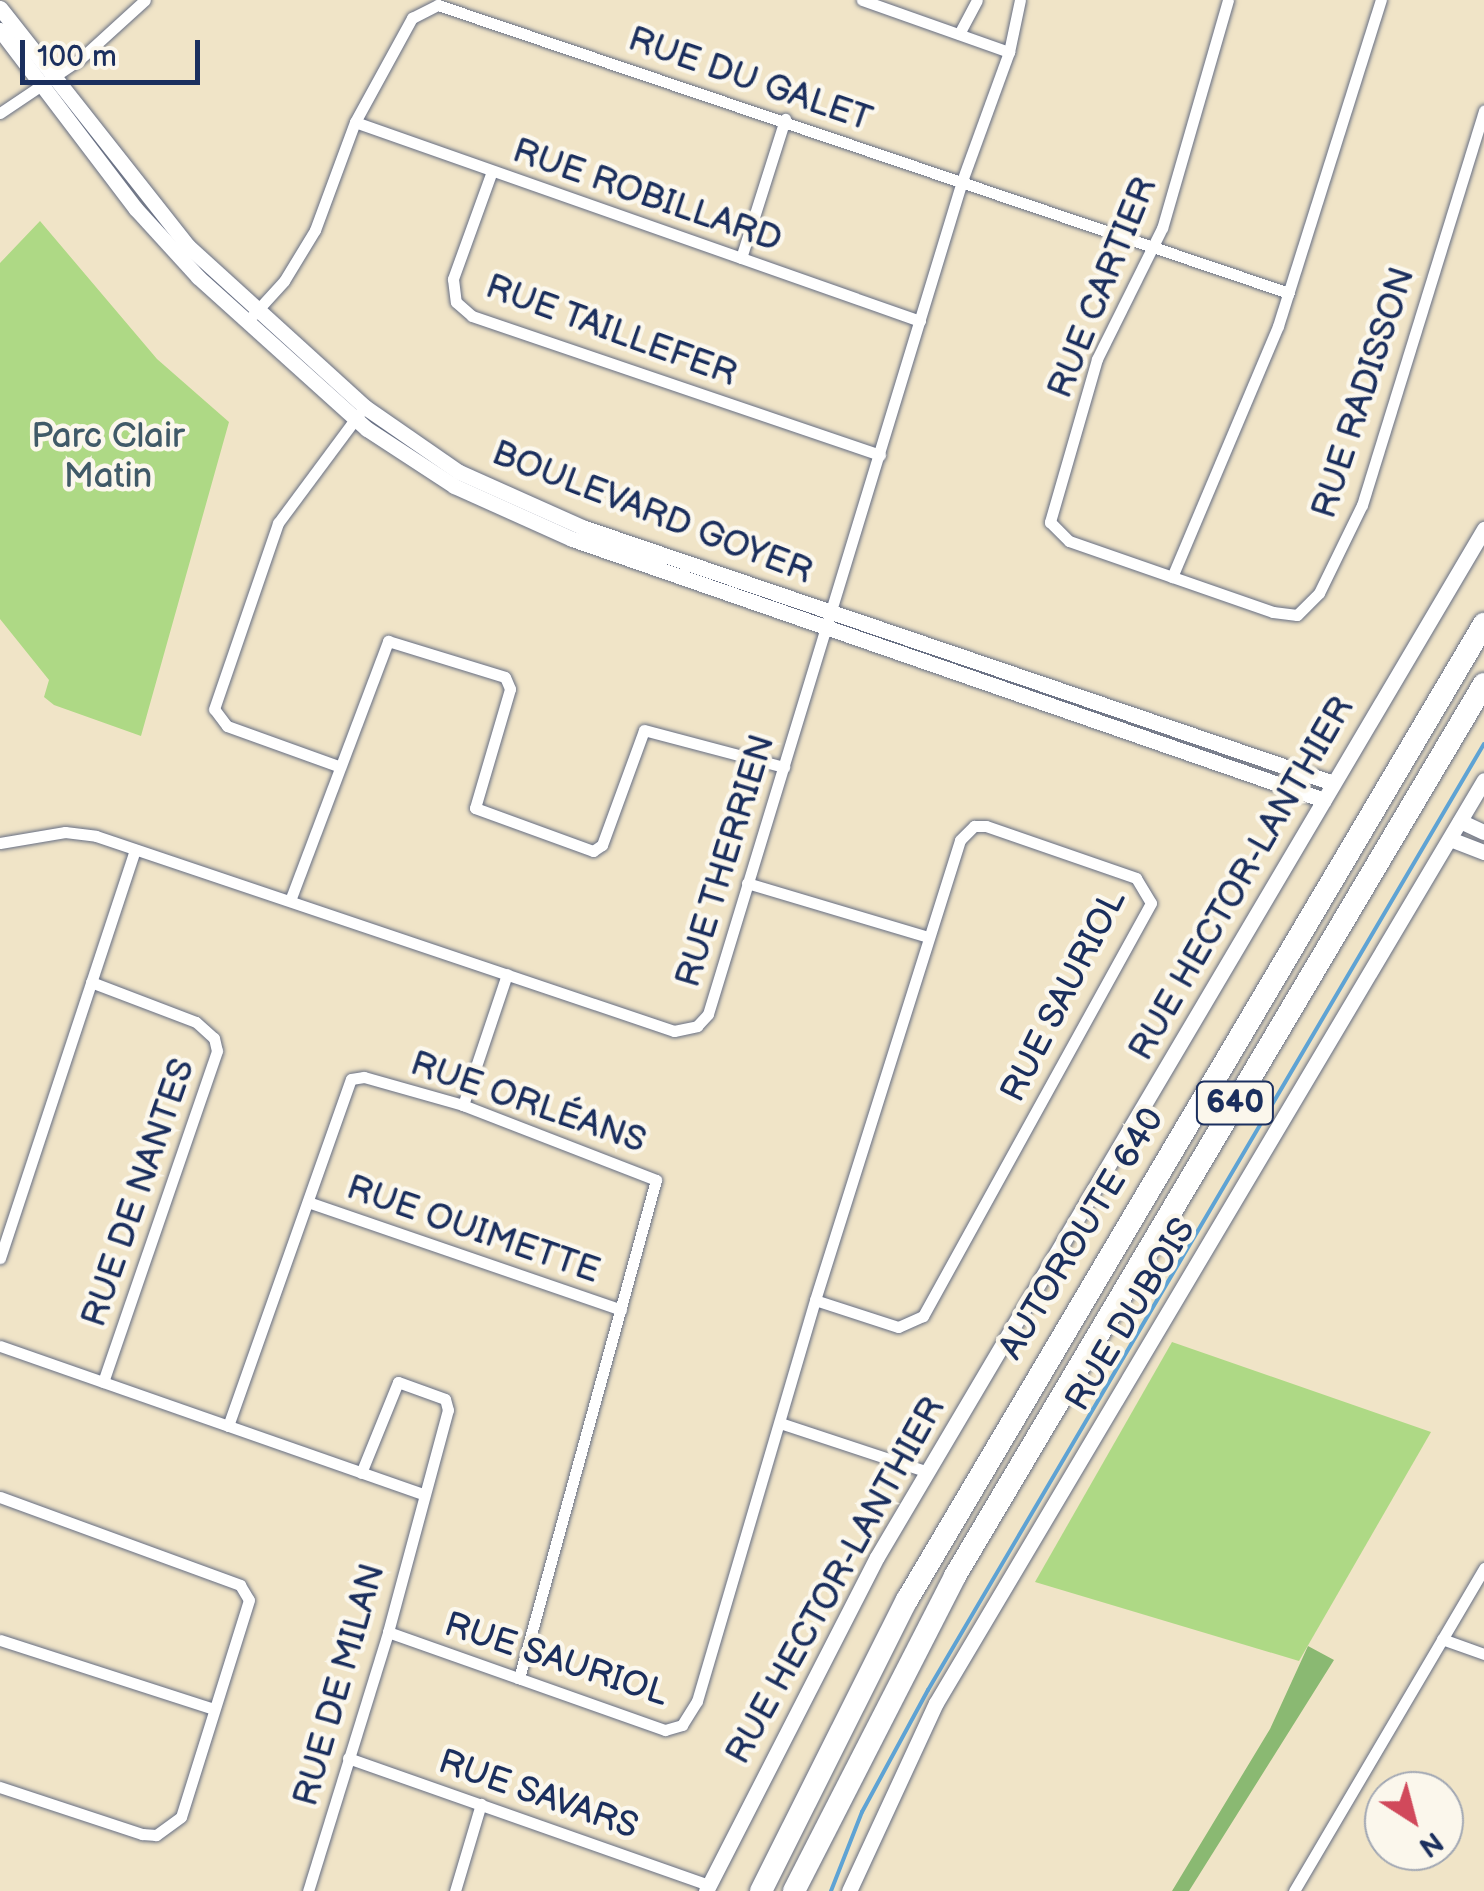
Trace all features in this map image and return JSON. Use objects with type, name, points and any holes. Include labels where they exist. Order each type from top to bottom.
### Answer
[{"type":"highway","name":"AUTOROUTE 640","points":[[757,1891],[926,1566],[1484,624]]},
{"type":"highway","name":"AUTOROUTE 640","points":[[794,1891],[855,1761],[956,1576],[1484,684]]},
{"type":"highway","points":[[810,1891],[855,1761]]},
{"type":"street","points":[[0,114],[49,80],[145,0]]},
{"type":"street","points":[[862,0],[1009,52]]},
{"type":"street","points":[[960,34],[977,0]]},
{"type":"street","name":"RUE THERRIEN","points":[[0,843],[64,832],[135,850],[291,898],[674,1031],[697,1026],[708,1014],[962,181],[1009,52],[1020,0]]},
{"type":"street","name":"RUE CARTIER","points":[[1172,577],[1069,541],[1050,522],[1097,359],[1154,248],[1228,0]]},
{"type":"street","points":[[1172,577],[1289,293],[1381,0]]},
{"type":"street","name":"RUE DU GALET","points":[[252,316],[315,230],[356,122],[412,18],[438,5],[462,6],[1289,293]]},
{"type":"street","name":"BOULEVARD GOYER","points":[[0,8],[157,234],[435,474],[517,518],[1333,783]]},
{"type":"street","name":"BOULEVARD GOYER","points":[[0,30],[49,80]]},
{"type":"street","name":"RUE RADISSON","points":[[1172,577],[1272,612],[1297,614],[1319,593],[1362,505],[1484,110]]},
{"type":"street","points":[[741,258],[785,120]]},
{"type":"street","name":"RUE ROBILLARD","points":[[356,122],[920,321]]},
{"type":"street","name":"RUE TAILLEFER","points":[[492,170],[453,280],[456,302],[472,316],[880,455]]},
{"type":"street","points":[[338,766],[227,726],[214,709],[278,523],[360,412]]},
{"type":"street","name":"RUE HECTOR-LANTHIER","points":[[708,1888],[816,1666],[1484,529]]},
{"type":"street","name":"BOULEVARD GOYER","points":[[829,619],[1324,800]]},
{"type":"street","points":[[291,898],[380,649],[396,640],[505,677],[510,689],[476,794],[482,816],[593,851],[602,845],[644,730],[784,768]]},
{"type":"street","name":"RUE DUBOIS","points":[[849,1891],[946,1686],[1484,780]]},
{"type":"street","points":[[1460,821],[1484,832]]},
{"type":"street","name":"RUE SAURIOL","points":[[388,1632],[665,1730],[682,1725],[697,1701],[816,1300],[960,840],[974,826],[1136,878],[1151,892],[1151,902],[923,1316],[898,1327],[816,1300]]},
{"type":"street","points":[[1450,839],[1484,852]]},
{"type":"street","points":[[0,1258],[135,850]]},
{"type":"street","points":[[747,883],[928,937]]},
{"type":"street","points":[[463,1105],[507,974]]},
{"type":"street","name":"RUE DE NANTES","points":[[91,982],[196,1022],[214,1038],[217,1051],[103,1382]]},
{"type":"street","name":"RUE ORLÉANS","points":[[228,1426],[351,1079],[364,1076],[463,1105],[656,1180],[519,1678]]},
{"type":"street","name":"RUE OUIMETTE","points":[[308,1202],[621,1310]]},
{"type":"street","points":[[0,1346],[422,1494]]},
{"type":"street","name":"RUE DE MILAN","points":[[308,1891],[388,1632],[422,1494],[448,1410],[433,1392],[398,1382],[362,1473]]},
{"type":"street","points":[[780,1424],[928,1472]]},
{"type":"street","points":[[0,1497],[240,1585],[249,1600],[181,1818],[156,1835],[0,1787]]},
{"type":"street","points":[[1294,1891],[1484,1568]]},
{"type":"street","points":[[1442,1639],[1484,1654]]},
{"type":"street","points":[[0,1640],[213,1709]]},
{"type":"street","name":"RUE SAVARS","points":[[348,1758],[708,1888]]},
{"type":"street","points":[[455,1891],[481,1804]]},
{"type":"green space","name":"Parc Clair Matin","points":[[40,221],[157,359],[229,422],[141,736],[54,705],[44,697],[49,680],[0,619],[0,263]]},
{"type":"green space","points":[[1172,1342],[1431,1432],[1299,1661],[1035,1582]]},
{"type":"green space","points":[[1308,1646],[1334,1660],[1189,1891],[1172,1891],[1270,1729]]},
{"type":"waterway","points":[[831,1891],[862,1812],[928,1690],[1484,744]]}]
